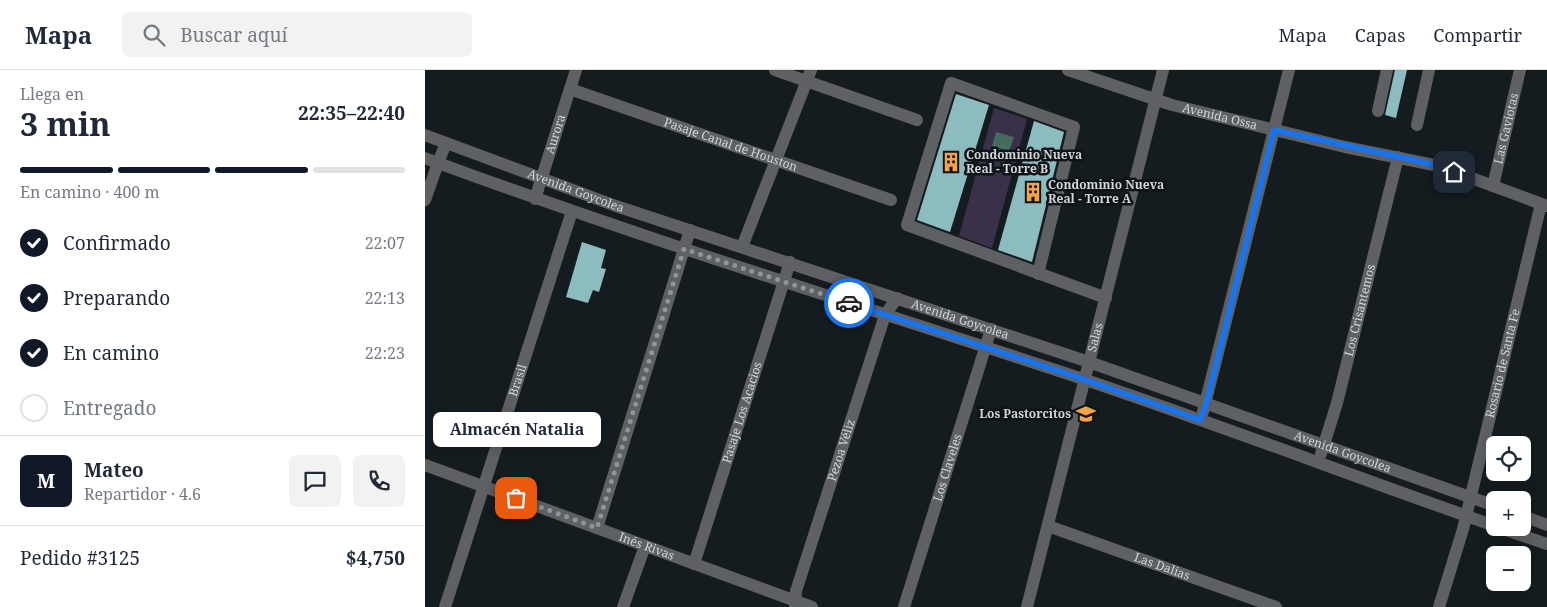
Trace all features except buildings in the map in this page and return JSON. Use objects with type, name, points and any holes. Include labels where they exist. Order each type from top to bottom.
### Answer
[{"type":"street","name":"Aurora","points":[[535,199],[576,70]]},
{"type":"street","points":[[775,70],[809,76],[917,120]]},
{"type":"street","name":"Salas","points":[[1027,607],[1163,70]]},
{"type":"street","points":[[1200,420],[1206,404],[1289,70]]},
{"type":"street","points":[[1377,111],[1387,70]]},
{"type":"street","points":[[1417,125],[1429,70]]},
{"type":"street","name":"Las Gaviotas","points":[[1493,186],[1520,70]]},
{"type":"street","name":"Avenida Ossa","points":[[1075,71],[1156,101],[1274,130],[1439,166],[1544,205]]},
{"type":"street","points":[[743,247],[809,76]]},
{"type":"street","points":[[1038,274],[1074,127],[951,83],[907,225],[1038,274],[1106,298]]},
{"type":"street","name":"Pasaje Canal de Houston","points":[[570,89],[891,200]]},
{"type":"street","name":"Avenida Goycolea","points":[[425,135],[616,206],[1089,362],[1486,503]]},
{"type":"street","points":[[425,200],[446,143]]},
{"type":"street","name":"Los Crisantemos","points":[[1317,463],[1337,403],[1398,157]]},
{"type":"street","name":"Avenida Goycolea","points":[[425,158],[572,212],[1085,380],[1486,523]]},
{"type":"street","name":"Rosario de Santa Fe","points":[[1439,607],[1467,516],[1544,205]]},
{"type":"street","name":"Brasil","points":[[445,607],[572,212]]},
{"type":"street","points":[[597,528],[690,230]]},
{"type":"street","name":"Pasaje Los Acacios","points":[[694,564],[790,262]]},
{"type":"street","name":"Pezoa Véliz","points":[[795,604],[796,591],[885,315],[897,298]]},
{"type":"street","name":"Los Claveles","points":[[904,607],[991,329]]},
{"type":"street","name":"Inés Rivas","points":[[425,465],[694,564],[795,604],[812,607]]},
{"type":"street","points":[[1531,519],[1547,525]]},
{"type":"street","name":"Las Dalias","points":[[1047,526],[1276,607]]},
{"type":"street","points":[[1523,536],[1547,544]]},
{"type":"street","points":[[623,607],[645,546]]},
{"type":"shaded area","points":[[994,108],[1027,119],[992,248],[959,236]]},
{"type":"shaded area","points":[[996,132],[1014,137],[1009,151],[992,146]]},
{"type":"way so far","points":[[516,498],[597,528],[684,249],[849,303]]},
{"type":"place","name":"Condominio Nueva Real - Torre B","points":[[951,162]]},
{"type":"place","name":"Condominio Nueva Real - Torre A","points":[[1033,192]]},
{"type":"place","name":"Los Pastorcitos","points":[[1086,414]]},
{"type":"place","name":"Almacén Natalia","points":[[516,498]]},
{"type":"route","points":[[849,303],[1074,376],[1200,420],[1206,404],[1274,130],[1345,147],[1411,159],[1454,172]]}]
